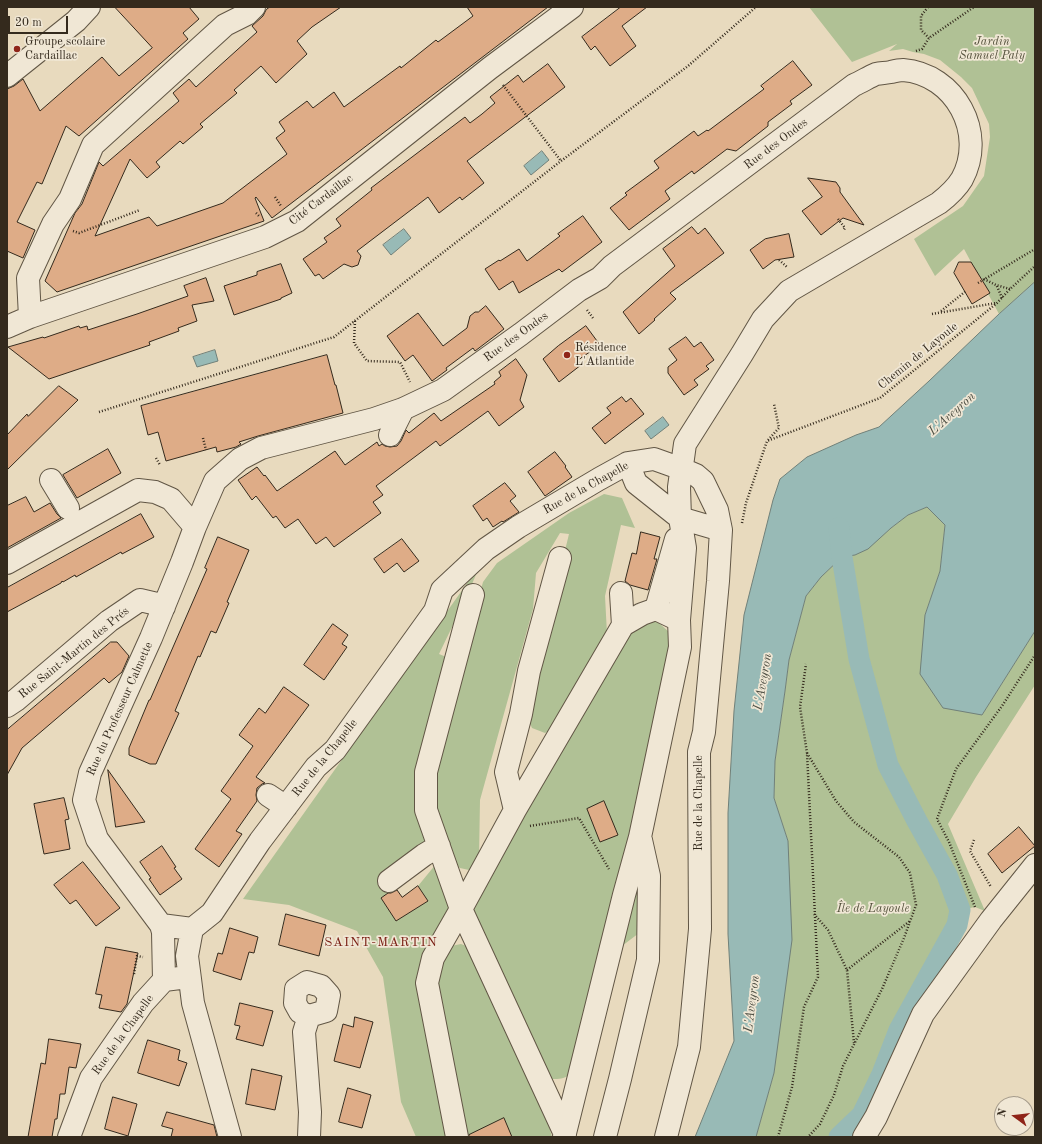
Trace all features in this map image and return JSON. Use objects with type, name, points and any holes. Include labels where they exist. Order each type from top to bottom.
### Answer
[{"type":"street","points":[[7,76],[76,21],[89,7]]},
{"type":"street","points":[[30,317],[28,278],[53,224],[70,199],[93,145],[225,25],[247,14],[254,7]]},
{"type":"street","name":"Cité Cardaillac","points":[[7,327],[30,317],[265,237],[297,221],[490,68],[572,7]]},
{"type":"street","name":"Rue des Ondes","points":[[195,527],[215,481],[240,459],[261,448],[374,419],[403,409],[443,390],[579,290],[600,278],[618,262],[854,85],[876,74],[902,70],[923,74],[938,82],[954,96],[966,116],[970,136],[969,159],[962,178],[951,193],[939,203],[789,291],[763,319],[685,444],[679,487],[680,518]]},
{"type":"street","points":[[390,435],[403,409]]},
{"type":"street","name":"Rue de la Chapelle","points":[[192,929],[212,913],[260,841],[316,767],[335,750],[435,611],[442,590],[486,549],[518,526],[628,463],[654,459],[696,475],[704,481],[717,510],[721,530],[726,581],[704,732],[699,752],[700,929],[689,1048],[666,1137]]},
{"type":"street","points":[[628,463],[636,483],[680,518],[721,530]]},
{"type":"street","points":[[46,487],[62,512]]},
{"type":"street","points":[[7,563],[138,490],[155,492],[171,499],[195,527]]},
{"type":"street","points":[[656,609],[674,546],[680,518]]},
{"type":"street","points":[[565,1136],[624,895],[640,837],[680,647],[679,620],[685,548],[680,518]]},
{"type":"street","name":"Rue du Professeur Calmette","points":[[164,980],[163,932],[161,925],[98,839],[84,800],[90,773],[164,607],[195,527]]},
{"type":"street","points":[[515,810],[506,772],[521,714],[529,671],[560,558]]},
{"type":"street","points":[[621,593],[623,625]]},
{"type":"street","points":[[473,595],[426,772],[426,810],[461,909],[565,1136]]},
{"type":"street","name":"Rue Saint-Martin des Prés","points":[[7,706],[109,621],[140,600],[164,607]]},
{"type":"street","points":[[457,1137],[426,983],[433,958],[515,810],[623,625],[642,614],[656,609],[679,620]]},
{"type":"street","points":[[268,795],[286,807]]},
{"type":"street","points":[[605,1137],[648,960],[649,876],[640,837]]},
{"type":"street","points":[[389,881],[424,855],[439,846]]},
{"type":"street","points":[[864,1137],[876,1117],[923,1014],[1035,865]]},
{"type":"street","points":[[161,925],[192,929],[187,956],[193,1003],[230,1137]]},
{"type":"street","points":[[164,980],[180,978],[190,979]]},
{"type":"street","name":"Rue de la Chapelle","points":[[69,1137],[92,1078],[143,1004],[164,980]]},
{"type":"street","points":[[309,1016],[304,1032],[310,1112],[309,1137]]},
{"type":"path","points":[[98,412],[334,337],[561,161],[688,66],[756,7]]},
{"type":"path","points":[[928,7],[921,16],[920,30],[929,38]]},
{"type":"path","points":[[902,70],[913,52],[922,50],[929,38],[974,7]]},
{"type":"path","points":[[504,87],[561,161]]},
{"type":"path","points":[[275,197],[284,210]]},
{"type":"path","points":[[53,224],[79,233],[140,210]]},
{"type":"path","points":[[838,219],[846,228],[844,232]]},
{"type":"path","points":[[978,283],[1035,249]]},
{"type":"path","points":[[779,260],[789,269]]},
{"type":"path","name":"Chemin de Layoule","points":[[767,441],[880,398],[997,303],[1035,266]]},
{"type":"path","points":[[984,279],[996,285],[1010,289]]},
{"type":"path","points":[[996,285],[1002,298]]},
{"type":"path","points":[[940,311],[966,291]]},
{"type":"path","points":[[932,314],[997,303]]},
{"type":"path","points":[[585,308],[593,318]]},
{"type":"path","points":[[355,321],[354,344],[367,361],[400,362],[410,381]]},
{"type":"path","points":[[746,503],[767,441],[779,428],[774,404]]},
{"type":"path","points":[[203,438],[206,450]]},
{"type":"path","points":[[156,458],[160,465]]},
{"type":"path","points":[[985,930],[949,842],[937,819],[956,769],[1002,706],[1035,654]]},
{"type":"path","points":[[778,1137],[792,1087],[804,1007],[818,977],[807,753],[800,707],[806,664]]},
{"type":"path","points":[[807,753],[836,801],[854,822],[898,858],[910,873],[916,905],[904,938],[882,989],[843,1066],[834,1095],[820,1124],[808,1137]]},
{"type":"path","points":[[504,831],[579,818],[624,895]]},
{"type":"path","points":[[974,840],[970,851],[992,888]]},
{"type":"path","points":[[814,914],[828,930],[847,970],[854,1044]]},
{"type":"path","points":[[847,970],[910,921]]},
{"type":"path","points":[[134,974],[137,956],[141,957]]},
{"type":"green space","name":"Jardin Samuel Paty","points":[[809,7],[1035,7],[1035,282],[999,314],[964,249],[935,276],[914,239],[963,206],[984,176],[990,137],[989,124],[972,88],[940,60],[903,49],[889,51],[897,44],[852,62]]},
{"type":"green space","points":[[604,494],[622,498],[635,528],[621,525],[605,596],[607,634],[558,725],[545,733],[532,728],[527,717],[529,699],[569,534],[560,533],[536,573],[533,609],[480,800],[479,858],[474,866],[469,870],[460,868],[453,863],[434,827],[432,769],[483,582],[497,563],[569,513]]},
{"type":"green space","name":"Île de Layoule","points":[[927,507],[945,525],[940,571],[925,615],[982,715],[1035,631],[1035,685],[976,777],[948,824],[985,911],[975,907],[960,910],[957,925],[899,1030],[882,1074],[862,1115],[839,1137],[756,1137],[774,1073],[788,841],[774,798],[775,761],[789,660],[806,596],[821,577],[842,557],[855,555],[908,515]]},
{"type":"green space","points":[[480,565],[439,654],[451,659],[427,842],[396,888],[381,898],[396,921],[428,901],[418,886],[436,864],[449,894],[449,918],[425,962],[453,1137],[416,1137],[401,1102],[383,977],[357,931],[289,905],[243,899]]},
{"type":"green space","points":[[650,619],[659,623],[669,632],[673,652],[572,1073],[563,1078],[549,1079],[474,917],[472,906],[626,632]]},
{"type":"green space","points":[[641,875],[643,930],[618,949]]},
{"type":"green space","points":[[461,944],[474,949],[545,1112],[552,1137],[465,1137],[436,996],[442,957],[451,946]]},
{"type":"water","points":[[542,151],[549,160],[531,175],[524,166]]},
{"type":"water","points":[[404,229],[411,238],[391,255],[383,245]]},
{"type":"water","name":"L'Aveyron","points":[[1035,282],[1035,631],[982,715],[943,708],[920,674],[925,615],[940,571],[945,525],[927,507],[908,515],[868,549],[855,555],[842,557],[821,577],[806,596],[789,660],[775,761],[774,798],[788,841],[792,940],[774,1073],[756,1137],[695,1137],[734,1041],[728,934],[728,813],[734,711],[744,615],[773,500],[780,479],[807,457],[856,435],[879,427]]},
{"type":"water","points":[[215,350],[218,361],[197,367],[193,357]]},
{"type":"water","points":[[663,417],[669,425],[651,439],[645,431]]},
{"type":"building","points":[[115,7],[189,7],[199,19],[183,33],[188,39],[79,136],[66,126],[42,184],[37,182],[17,222],[35,230],[23,258],[7,251],[7,89],[23,79],[40,111],[102,57],[119,76],[152,48]]},
{"type":"building","points":[[270,7],[341,7],[312,27],[297,41],[307,54],[276,83],[261,66],[234,90],[237,93],[200,124],[203,127],[183,144],[180,141],[156,162],[160,167],[147,178],[130,159],[95,236],[149,217],[157,226],[223,203],[287,154],[276,138],[285,131],[279,122],[307,101],[313,108],[334,92],[344,107],[400,66],[401,68],[436,40],[438,42],[473,16],[467,7],[548,7],[272,218],[256,197],[255,198],[264,221],[57,292],[45,281],[75,213],[82,204],[99,162],[103,166],[179,101],[173,93],[189,79],[196,87],[257,32],[252,26]]},
{"type":"building","points":[[621,7],[647,7],[622,26],[636,46],[610,66],[595,46],[591,50],[582,37]]},
{"type":"building","points":[[793,61],[812,85],[790,101],[792,104],[768,122],[768,126],[736,151],[727,149],[694,174],[692,171],[665,191],[670,199],[629,230],[610,208],[627,195],[625,193],[659,168],[654,161],[694,131],[698,136],[707,130],[708,131],[764,89],[761,86]]},
{"type":"building","points":[[548,64],[565,87],[467,161],[484,183],[462,200],[460,197],[439,213],[428,197],[357,251],[361,256],[358,265],[352,267],[344,264],[323,279],[319,274],[315,276],[303,259],[327,242],[324,238],[341,226],[336,219],[372,190],[371,188],[465,117],[470,123],[482,114],[495,103],[490,97],[518,75],[523,82]]},
{"type":"building","points":[[808,178],[836,182],[840,188],[840,192],[864,225],[843,218],[821,235],[802,211],[822,197]]},
{"type":"building","points":[[583,216],[602,242],[562,272],[559,269],[519,293],[513,281],[499,290],[485,269],[519,249],[527,261],[560,236],[558,234]]},
{"type":"building","points":[[692,227],[698,234],[705,228],[724,253],[670,293],[676,299],[639,334],[623,312],[675,266],[663,249]]},
{"type":"building","points":[[789,234],[794,257],[775,260],[763,269],[750,250],[765,239]]},
{"type":"building","points":[[959,262],[971,262],[990,293],[972,304],[954,273]]},
{"type":"building","points":[[281,264],[292,293],[281,299],[234,315],[224,286],[257,275],[257,272]]},
{"type":"building","points":[[206,278],[214,301],[192,305],[197,321],[178,328],[179,331],[149,342],[150,345],[49,379],[8,347],[43,337],[44,338],[79,326],[80,328],[87,326],[88,330],[137,314],[188,296],[184,286]]},
{"type":"building","points":[[486,306],[504,329],[475,351],[473,348],[446,368],[447,370],[432,381],[413,355],[405,361],[387,336],[418,313],[443,346],[467,328],[470,316]]},
{"type":"building","name":"Résidence L'Atlantide","points":[[586,326],[600,345],[578,360],[581,365],[559,382],[543,359]]},
{"type":"building","points":[[686,337],[694,347],[701,342],[714,360],[706,366],[709,369],[694,380],[698,385],[684,395],[668,373],[668,367],[677,360],[669,349]]},
{"type":"building","points":[[327,355],[343,413],[239,442],[241,444],[236,447],[217,452],[216,447],[166,461],[158,432],[148,435],[141,406]]},
{"type":"building","points":[[516,359],[527,375],[520,400],[524,407],[499,426],[488,411],[440,446],[436,441],[376,486],[383,495],[373,502],[381,513],[334,547],[326,537],[316,544],[298,519],[285,528],[276,516],[273,518],[256,496],[252,500],[238,480],[257,467],[277,491],[335,451],[345,465],[377,442],[379,446],[382,444],[390,447],[397,446],[406,430],[409,433],[434,413],[441,421],[495,384],[494,382],[501,376],[499,372]]},
{"type":"building","points":[[59,386],[78,400],[7,470],[7,435],[27,414],[28,416]]},
{"type":"building","points":[[622,397],[626,402],[631,398],[644,414],[605,444],[592,428],[611,413],[607,408]]},
{"type":"building","points":[[108,449],[121,473],[77,498],[63,475]]},
{"type":"building","points":[[555,452],[566,466],[565,467],[572,477],[545,496],[528,472]]},
{"type":"building","points":[[505,483],[516,496],[510,501],[519,512],[493,527],[487,518],[483,521],[473,506]]},
{"type":"building","points":[[26,497],[34,512],[50,503],[61,518],[7,548],[7,506]]},
{"type":"building","points":[[141,514],[154,537],[122,554],[121,552],[76,577],[75,575],[63,582],[62,581],[61,583],[7,612],[7,588]]},
{"type":"building","points":[[641,532],[660,537],[654,559],[657,559],[648,590],[630,585],[625,581],[632,553],[636,554]]},
{"type":"building","points":[[218,537],[249,550],[227,602],[229,603],[216,633],[211,631],[200,657],[198,656],[175,711],[179,713],[156,764],[150,764],[129,755],[129,748],[207,569],[205,568]]},
{"type":"building","points":[[402,539],[419,561],[404,572],[397,563],[384,573],[374,559]]},
{"type":"building","points":[[333,624],[348,635],[342,644],[347,647],[324,680],[304,665]]},
{"type":"building","points":[[111,642],[117,642],[129,656],[122,672],[109,683],[104,678],[22,748],[7,775],[7,730]]},
{"type":"building","points":[[284,687],[309,705],[256,777],[265,783],[257,788],[257,801],[236,831],[242,834],[219,867],[195,849],[231,799],[221,791],[253,746],[239,735],[259,708],[265,713]]},
{"type":"building","points":[[108,770],[145,822],[116,827]]},
{"type":"building","points":[[64,798],[69,819],[65,820],[70,849],[44,854],[34,804]]},
{"type":"building","points":[[604,801],[618,835],[600,842],[587,809]]},
{"type":"building","points":[[1019,827],[1035,846],[1002,873],[988,854]]},
{"type":"building","points":[[162,846],[182,879],[160,895],[140,862]]},
{"type":"building","points":[[83,862],[120,908],[96,926],[76,900],[70,904],[54,885]]},
{"type":"building","points":[[418,886],[428,901],[396,921],[381,898],[388,893],[397,890],[402,897]]},
{"type":"building","points":[[286,914],[326,925],[319,956],[279,945]]},
{"type":"building","points":[[230,928],[258,937],[254,953],[249,952],[241,980],[213,971],[218,953],[222,954]]},
{"type":"building","points":[[106,947],[138,953],[127,1004],[121,1012],[99,1008],[102,995],[96,994]]},
{"type":"building","points":[[240,1003],[273,1011],[263,1046],[236,1039],[240,1026],[235,1025]]},
{"type":"building","points":[[355,1017],[373,1022],[360,1068],[334,1061],[343,1024],[353,1027]]},
{"type":"building","points":[[49,1039],[81,1044],[76,1068],[69,1067],[65,1094],[60,1094],[57,1119],[55,1119],[52,1137],[28,1137],[41,1063],[45,1064]]},
{"type":"building","points":[[148,1040],[180,1050],[178,1060],[187,1063],[179,1086],[138,1073]]},
{"type":"building","points":[[252,1069],[282,1076],[275,1110],[246,1104]]},
{"type":"building","points":[[348,1088],[371,1095],[362,1128],[339,1122]]},
{"type":"building","points":[[113,1097],[137,1104],[128,1136],[105,1129]]},
{"type":"building","points":[[167,1112],[214,1125],[217,1137],[171,1137],[173,1129],[162,1126]]},
{"type":"building","points":[[504,1118],[512,1137],[469,1137],[469,1135]]},
{"type":"waterway","points":[[839,528],[842,557],[859,659],[888,765],[947,875],[960,910],[957,925],[899,1030],[882,1074],[862,1115],[839,1137]]},
{"type":"place","name":"Groupe scolaire Cardaillac","points":[[17,49]]},
{"type":"place","name":"Résidence L'Atlantide","points":[[567,355]]},
{"type":"district","name":"SAINT-MARTIN","points":[[381,943]]}]
